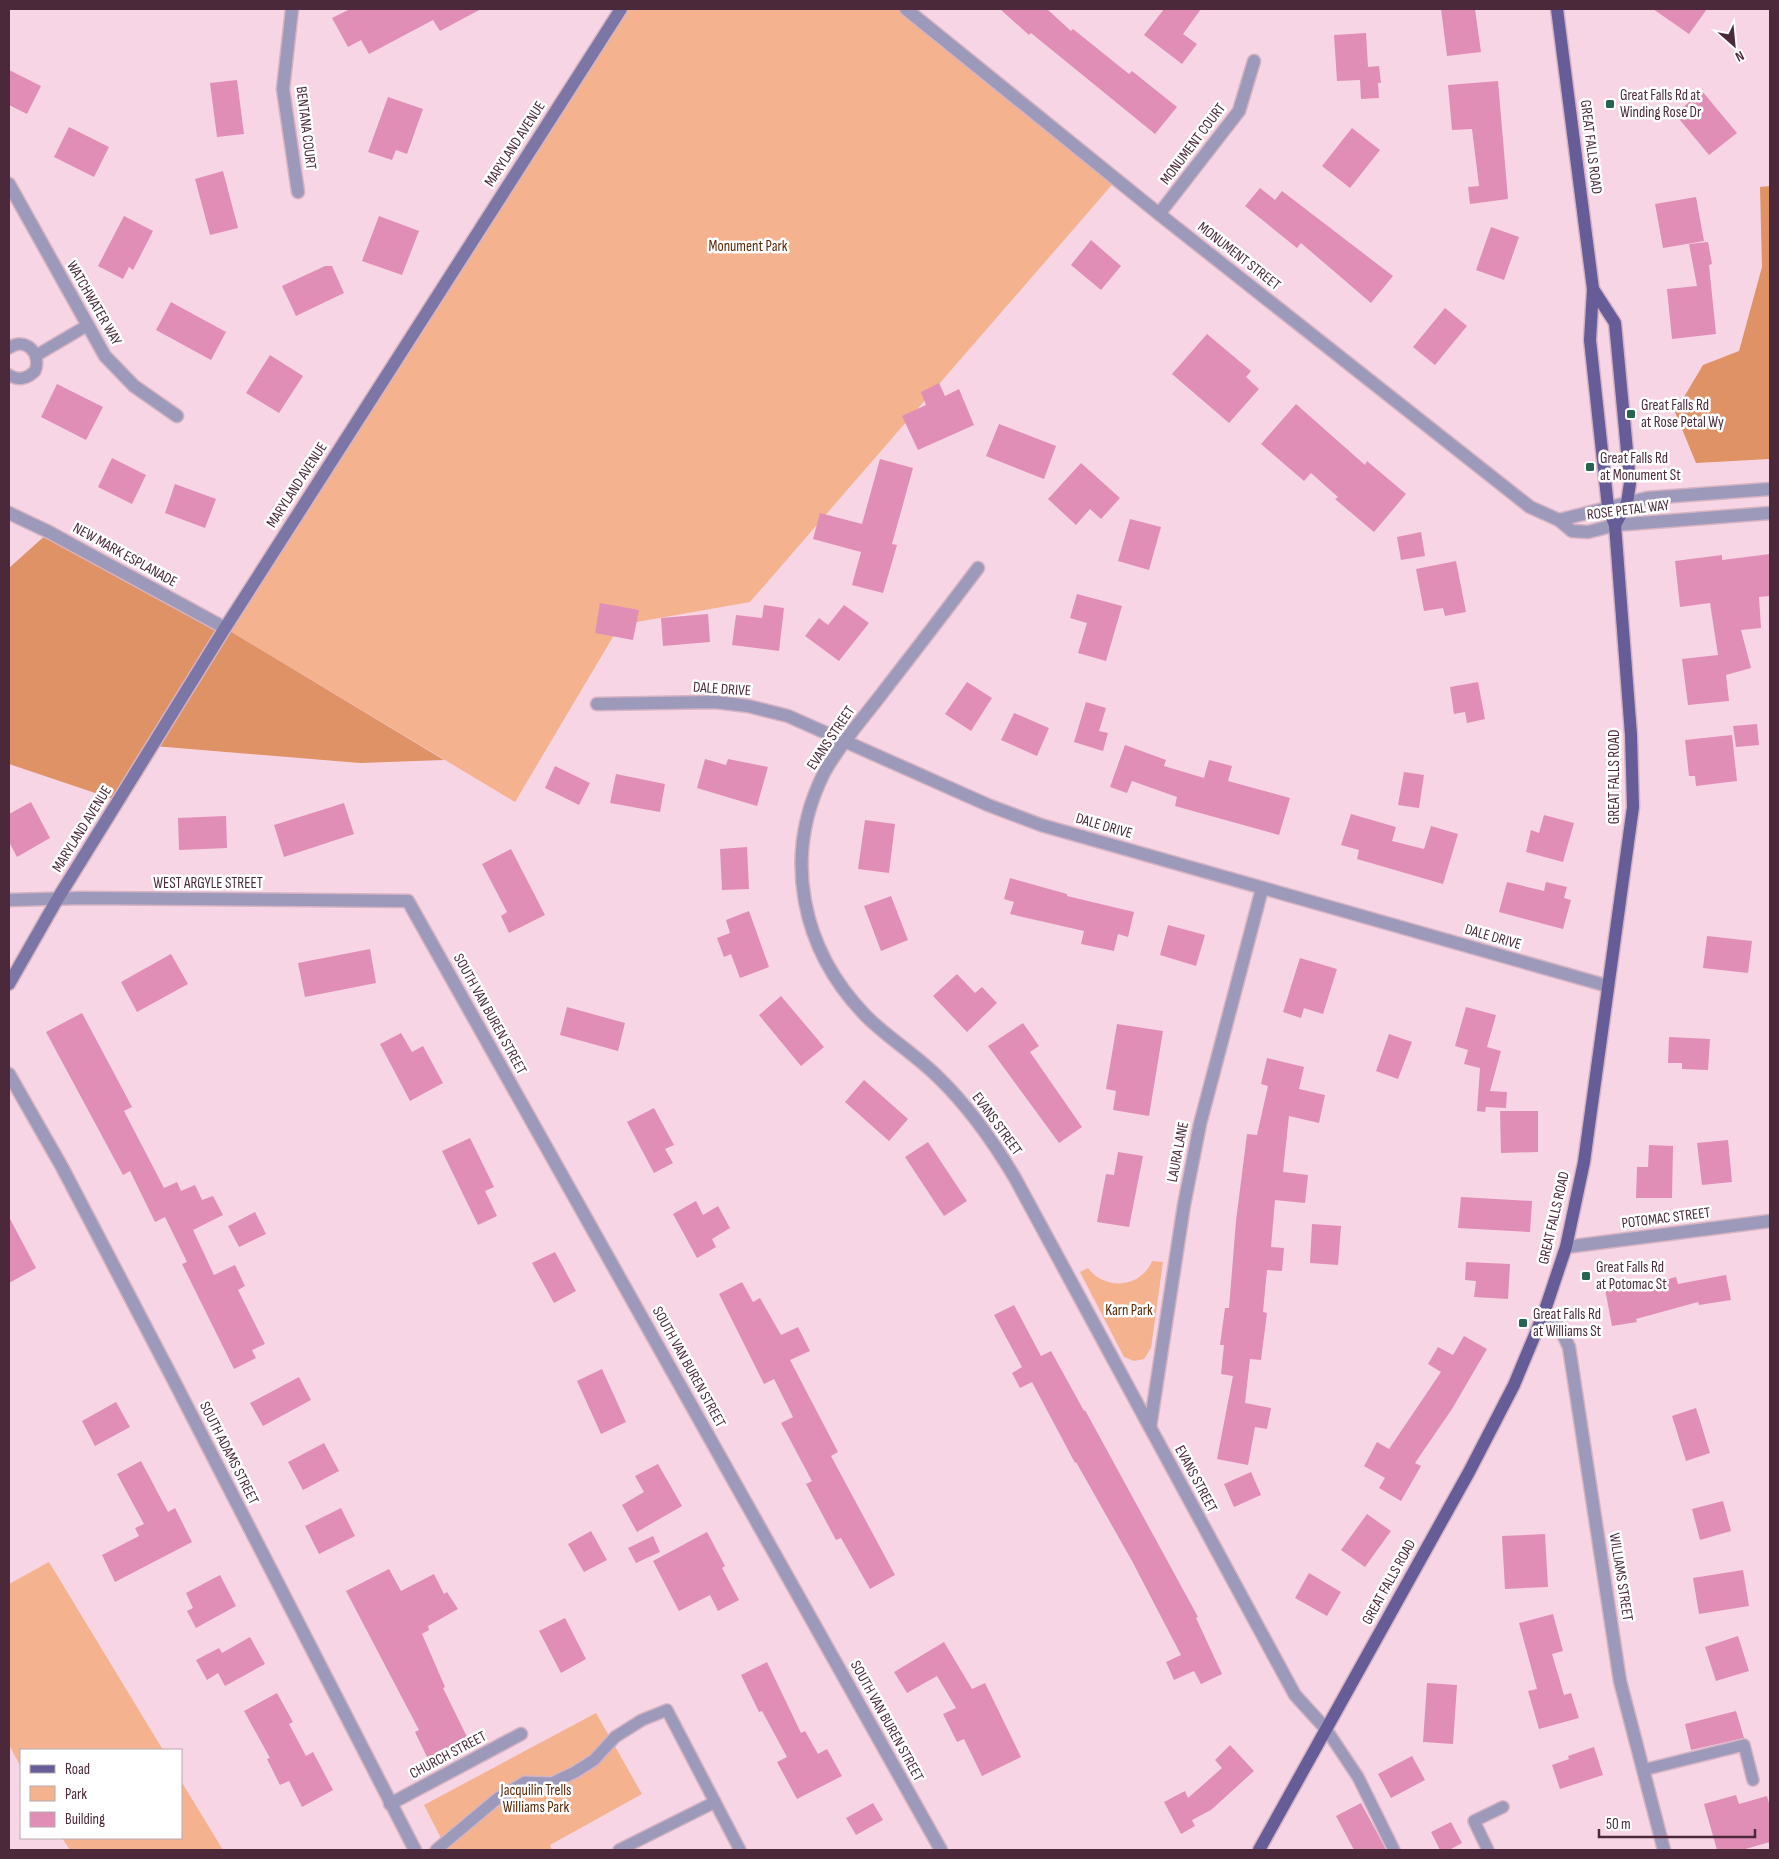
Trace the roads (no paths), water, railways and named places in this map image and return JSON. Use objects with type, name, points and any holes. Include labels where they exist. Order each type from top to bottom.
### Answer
[{"type":"main road","name":"MARYLAND AVENUE","points":[[9,984],[58,898],[225,628],[621,9]]},
{"type":"main road","name":"GREAT FALLS ROAD","points":[[1259,1850],[1514,1385],[1544,1313],[1566,1247],[1584,1162],[1633,807],[1631,735],[1614,525],[1608,507],[1590,340],[1593,289],[1557,9]]},
{"type":"main road","name":"GREAT FALLS ROAD","points":[[1593,289],[1615,323],[1630,483],[1627,503],[1614,525]]},
{"type":"street","name":"BENTANA COURT","points":[[292,9],[283,89],[298,192]]},
{"type":"street","name":"MONUMENT STREET","points":[[906,9],[1159,214],[1530,507],[1559,520]]},
{"type":"street","name":"MONUMENT COURT","points":[[1159,214],[1239,111],[1254,61]]},
{"type":"street","name":"WATCHWATER WAY","points":[[9,184],[105,356],[134,386],[177,416]]},
{"type":"street","name":"ROSE PETAL WAY","points":[[1559,520],[1646,498],[1770,489]]},
{"type":"street","name":"NEW MARK ESPLANADE","points":[[9,513],[49,532],[225,628]]},
{"type":"street","name":"ROSE PETAL WAY","points":[[1559,520],[1572,531],[1588,532],[1614,525],[1770,513]]},
{"type":"street","name":"EVANS STREET","points":[[978,568],[845,741],[825,772],[810,807],[801,847],[802,893],[810,926],[824,958],[844,989],[866,1016],[937,1075],[966,1106],[992,1141],[1015,1178],[1295,1695],[1326,1729]]},
{"type":"street","name":"DALE DRIVE","points":[[597,704],[715,702],[748,706],[788,716],[988,805],[1041,825],[1608,986]]},
{"type":"street","name":"LAURA LANE","points":[[1150,1427],[1184,1205],[1200,1124],[1262,889]]},
{"type":"street","name":"WEST ARGYLE STREET","points":[[9,900],[58,898],[408,901]]},
{"type":"street","name":"SOUTH VAN BUREN STREET","points":[[408,901],[941,1850]]},
{"type":"street","name":"SOUTH ADAMS STREET","points":[[9,1074],[62,1167],[174,1381],[415,1850]]},
{"type":"street","name":"POTOMAC STREET","points":[[1566,1247],[1770,1221]]},
{"type":"street","name":"WILLIAMS STREET","points":[[1544,1313],[1561,1330],[1568,1347],[1620,1681],[1664,1850]]},
{"type":"street","name":"CHURCH STREET","points":[[390,1804],[521,1734]]},
{"type":"lane","points":[[36,355],[88,325]]},
{"type":"lane","points":[[9,348],[23,344],[33,350],[36,355],[37,366],[31,376],[20,379],[9,374]]},
{"type":"lane","points":[[436,1850],[498,1798],[525,1782],[552,1783],[575,1772],[594,1760],[615,1737],[642,1720],[667,1710],[740,1850]]},
{"type":"lane","points":[[1326,1729],[1358,1776],[1394,1850]]},
{"type":"lane","points":[[1643,1770],[1744,1745],[1752,1780]]},
{"type":"lane","points":[[619,1850],[715,1802]]},
{"type":"lane","points":[[1488,1850],[1474,1821],[1503,1807]]},
{"type":"place","name":"Great Falls Rd at Winding Rose Dr","points":[[1610,104]]},
{"type":"place","name":"Great Falls Rd at Rose Petal Wy","points":[[1631,414]]},
{"type":"place","name":"Great Falls Rd at Monument St","points":[[1590,467]]},
{"type":"place","name":"Great Falls Rd at Potomac St","points":[[1586,1276]]},
{"type":"place","name":"Great Falls Rd at Williams St","points":[[1523,1323]]},
{"type":"park label","name":"Monument Park","points":[[748,246]]},
{"type":"park label","name":"Karn Park","points":[[1129,1310]]},
{"type":"park label","name":"Jacquilin Trells Williams Park","points":[[536,1798]]}]
